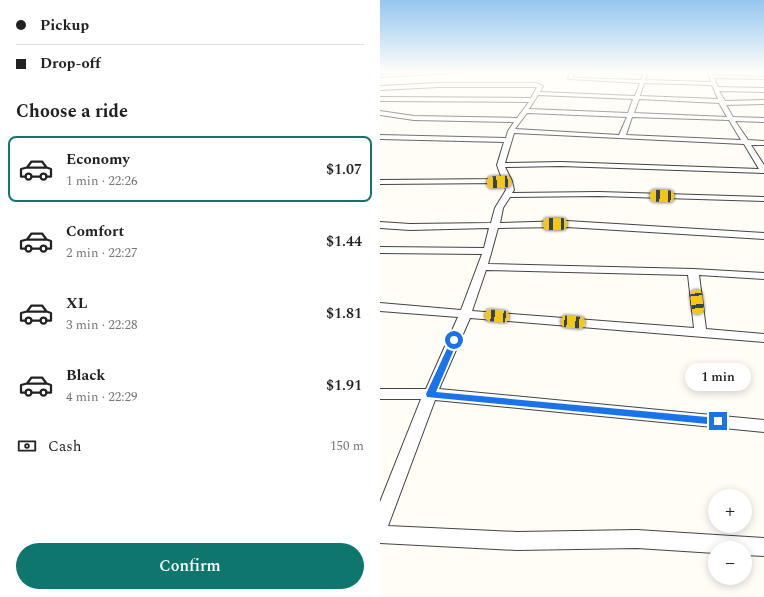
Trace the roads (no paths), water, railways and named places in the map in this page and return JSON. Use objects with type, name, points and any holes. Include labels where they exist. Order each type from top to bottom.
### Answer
[{"type":"street","points":[[512,100],[533,100]]},
{"type":"street","points":[[380,524],[430,394],[466,313],[488,251],[499,208],[510,190],[501,165],[509,135],[517,120],[533,100]]},
{"type":"street","points":[[622,137],[635,100]]},
{"type":"street","points":[[685,100],[764,102]]},
{"type":"street","points":[[722,102],[764,171]]},
{"type":"street","points":[[525,111],[764,120]]},
{"type":"street","points":[[380,113],[414,118],[517,120]]},
{"type":"street","points":[[380,137],[509,135],[764,142]]},
{"type":"street","points":[[501,165],[568,164],[764,171]]},
{"type":"street","points":[[380,182],[508,181]]},
{"type":"street","points":[[508,195],[606,194],[764,199]]},
{"type":"street","points":[[380,225],[410,227],[495,224],[567,224],[764,236]]},
{"type":"street","points":[[380,250],[488,251]]},
{"type":"street","points":[[482,267],[694,272],[764,276]]},
{"type":"street","points":[[694,272],[701,333]]},
{"type":"street","points":[[380,307],[764,338]]},
{"type":"street","points":[[380,394],[430,394],[764,426]]},
{"type":"street","points":[[380,534],[517,540],[637,539],[764,547]]}]
